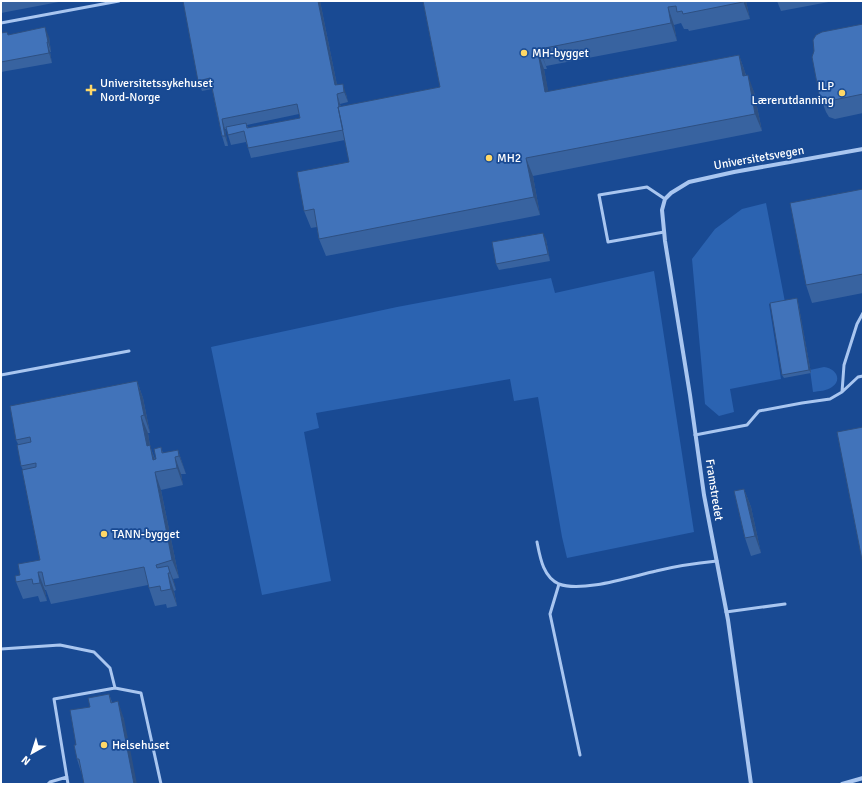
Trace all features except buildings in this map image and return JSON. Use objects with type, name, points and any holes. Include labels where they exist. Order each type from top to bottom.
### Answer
[{"type":"street","name":"Universitetsvegen","points":[[665,199],[674,190],[689,182],[863,148]]},
{"type":"street","name":"Framstredet","points":[[665,199],[662,210],[664,232],[704,495],[726,612],[751,784]]},
{"type":"street","points":[[842,784],[863,778]]},
{"type":"lane","points":[[1,23],[118,1]]},
{"type":"lane","points":[[664,232],[608,242],[599,196],[647,187],[665,199]]},
{"type":"lane","points":[[842,392],[844,365],[857,324],[863,313]]},
{"type":"lane","points":[[1,375],[129,350]]},
{"type":"lane","points":[[696,435],[747,425],[759,411],[830,399],[842,392],[858,377],[863,376]]},
{"type":"lane","points":[[537,542],[540,559],[550,577],[559,584],[572,586],[629,579],[656,570],[717,561]]},
{"type":"lane","points":[[559,584],[550,614],[580,755]]},
{"type":"lane","points":[[726,612],[785,604]]},
{"type":"lane","points":[[1,649],[60,645],[94,652],[110,668],[115,688]]},
{"type":"lane","points":[[68,784],[54,699],[115,688],[141,693],[161,784]]},
{"type":"lane","points":[[48,784],[67,777]]},
{"type":"shaded area","points":[[766,203],[785,302],[769,304],[781,379],[730,389],[734,412],[719,416],[705,404],[692,259],[715,229],[742,209]]},
{"type":"shaded area","points":[[654,271],[694,532],[567,558],[538,397],[514,401],[510,379],[316,413],[319,428],[304,432],[331,581],[262,595],[211,347],[397,307],[551,278],[555,293]]},
{"type":"shaded area","points":[[824,367],[831,369],[836,374],[837,381],[830,388],[823,391],[813,392],[810,370]]},
{"type":"place","name":"MH-bygget","points":[[524,53]]},
{"type":"place","name":"Universitetssykehuset Nord-Norge","points":[[91,90]]},
{"type":"place","name":"ILP Lærerutdanning","points":[[842,93]]},
{"type":"place","name":"MH2","points":[[489,158]]},
{"type":"place","name":"TANN-bygget","points":[[104,534]]},
{"type":"place","name":"Helsehuset","points":[[104,745]]}]
